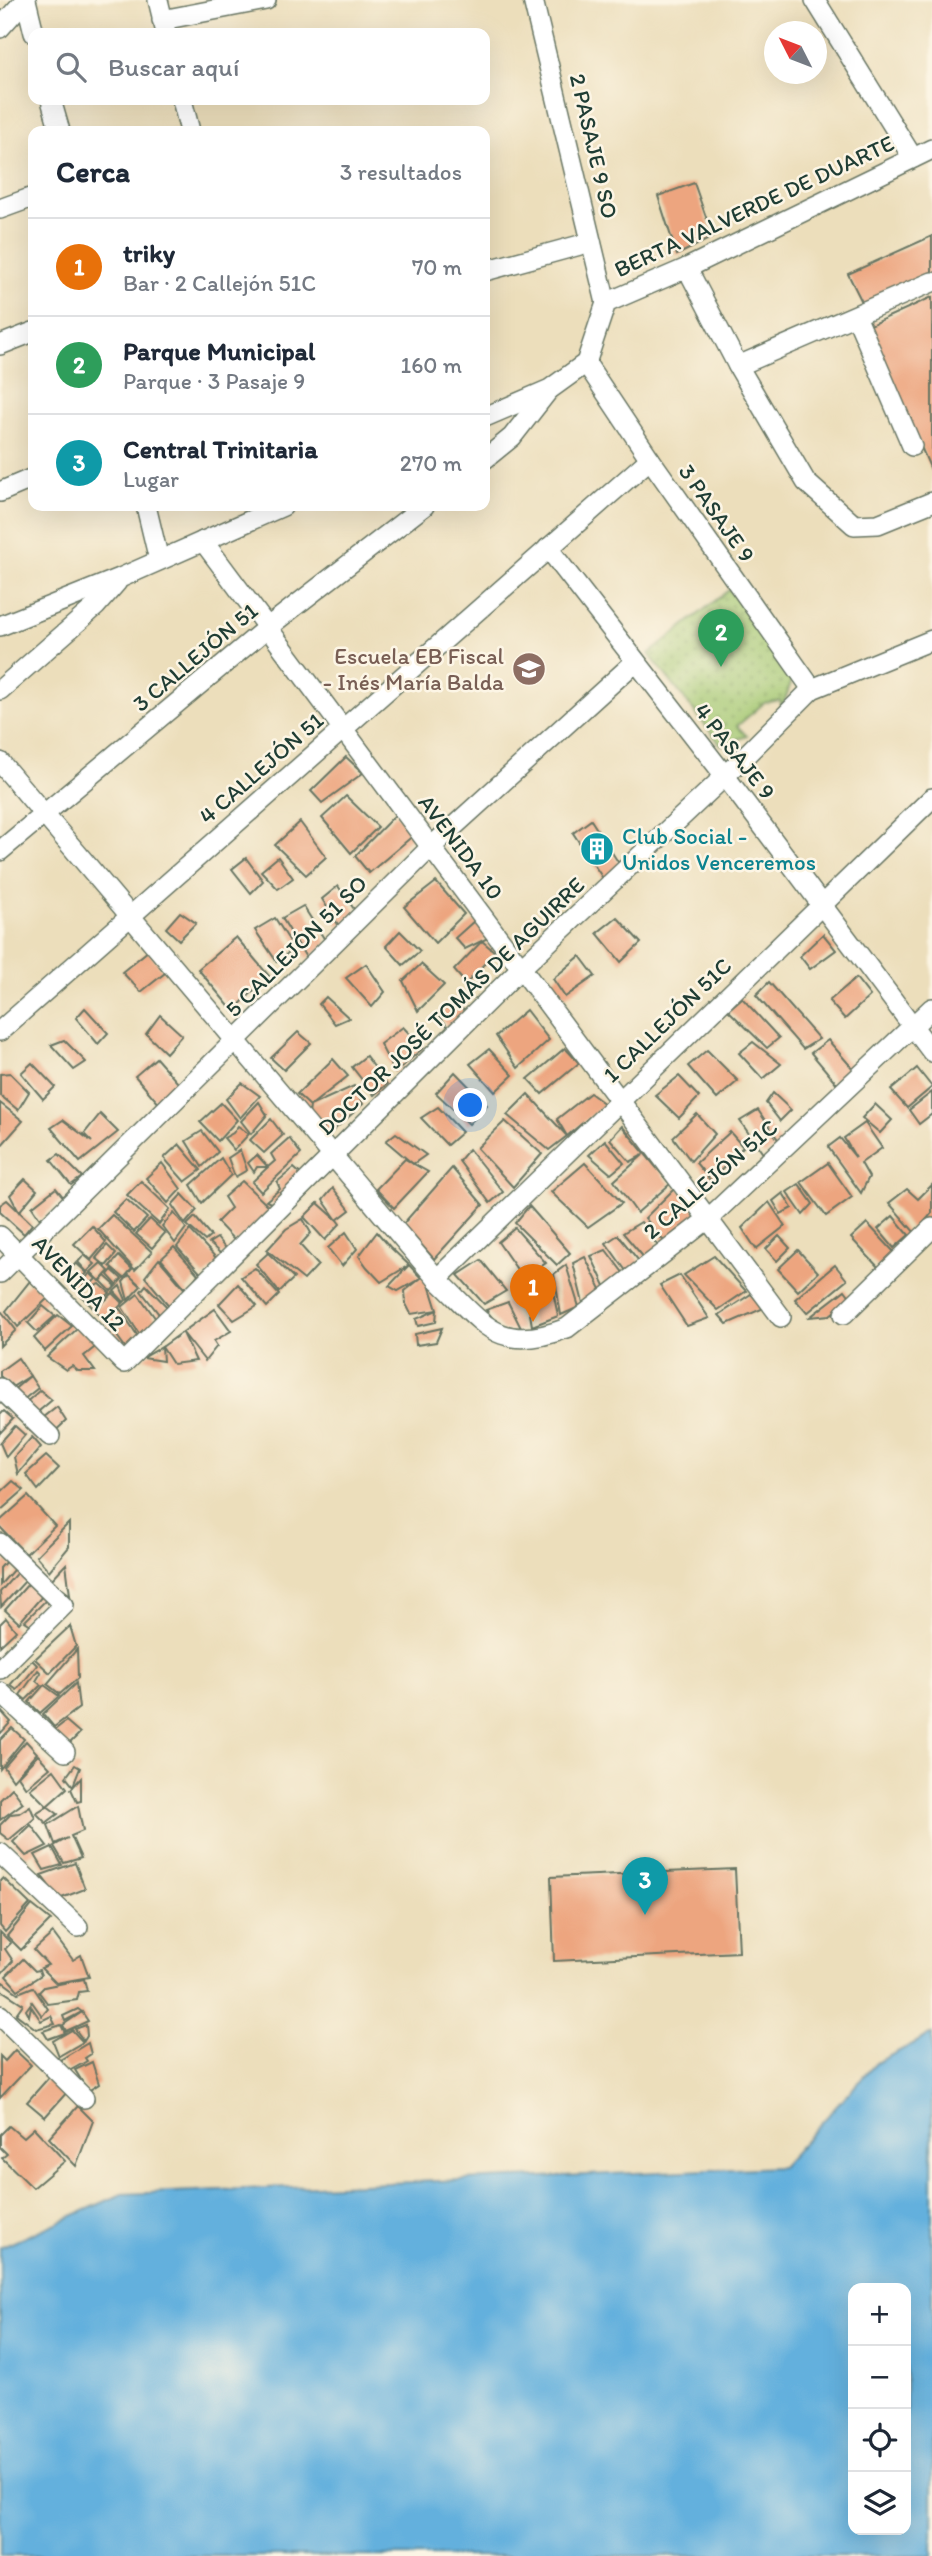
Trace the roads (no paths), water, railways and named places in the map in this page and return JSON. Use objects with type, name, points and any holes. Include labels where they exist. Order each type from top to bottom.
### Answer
[{"type":"street","points":[[0,28],[25,0]]},
{"type":"street","points":[[25,0],[33,28]]},
{"type":"street","points":[[158,0],[164,27],[266,0]]},
{"type":"street","name":"2 PASAJE 9 SO","points":[[533,0],[606,303]]},
{"type":"street","points":[[815,0],[913,158]]},
{"type":"street","points":[[52,105],[59,126]]},
{"type":"street","points":[[183,105],[189,126]]},
{"type":"street","name":"BERTA VALVERDE DE DUARTE","points":[[586,363],[606,303],[687,268],[932,149]]},
{"type":"street","points":[[0,209],[28,199]]},
{"type":"street","points":[[490,270],[591,242]]},
{"type":"street","points":[[687,268],[738,366],[806,482],[854,525],[878,524],[932,502]]},
{"type":"street","points":[[738,366],[932,282]]},
{"type":"street","points":[[856,316],[912,446]]},
{"type":"street","points":[[0,345],[28,334]]},
{"type":"street","points":[[490,415],[550,388],[586,363]]},
{"type":"street","name":"3 PASAJE 9","points":[[586,363],[812,689]]},
{"type":"street","points":[[490,455],[512,437],[550,388]]},
{"type":"street","name":"4 CALLEJÓN 51","points":[[0,1031],[650,459]]},
{"type":"street","points":[[0,492],[28,480]]},
{"type":"street","points":[[147,511],[159,559]]},
{"type":"street","points":[[0,626],[120,578],[269,511]]},
{"type":"street","name":"3 CALLEJÓN 51","points":[[0,851],[268,627],[418,511]]},
{"type":"street","name":"AVENIDA 10","points":[[203,541],[781,1317]]},
{"type":"street","name":"4 PASAJE 9","points":[[548,548],[932,1052]]},
{"type":"street","points":[[0,690],[96,606],[120,578]]},
{"type":"street","name":"DOCTOR JOSÉ TOMÁS DE AGUIRRE","points":[[124,1363],[521,968],[812,689],[932,640]]},
{"type":"street","name":"5 CALLEJÓN 51 SO","points":[[0,1273],[431,847],[635,662]]},
{"type":"street","points":[[0,762],[437,1279]]},
{"type":"street","name":"1 CALLEJÓN 51C","points":[[437,1279],[932,798]]},
{"type":"street","name":"2 CALLEJÓN 51C","points":[[437,1279],[495,1334],[516,1339],[544,1337],[567,1328],[708,1219],[932,1008]]},
{"type":"street","points":[[844,1314],[932,1228]]},
{"type":"street","name":"AVENIDA 12","points":[[0,1236],[124,1363]]},
{"type":"street","points":[[0,1388],[50,1436]]},
{"type":"street","points":[[0,1543],[64,1605],[0,1669]]},
{"type":"street","points":[[0,1692],[65,1752]]},
{"type":"street","points":[[0,1853],[78,1927]]},
{"type":"street","points":[[0,2014],[84,2098]]},
{"type":"water","points":[[932,2034],[932,2556],[0,2556],[0,2248],[122,2194],[781,2167],[876,2063]]},
{"type":"place","name":"Parque Municipal","points":[[721,667]]},
{"type":"place","name":"Escuela EB Fiscal - Inés María Balda","points":[[529,669]]},
{"type":"place","name":"Club Social - Unidos Venceremos","points":[[597,849]]},
{"type":"place","name":"triky","points":[[533,1322]]},
{"type":"place","name":"Central Trinitaria","points":[[645,1915]]}]
